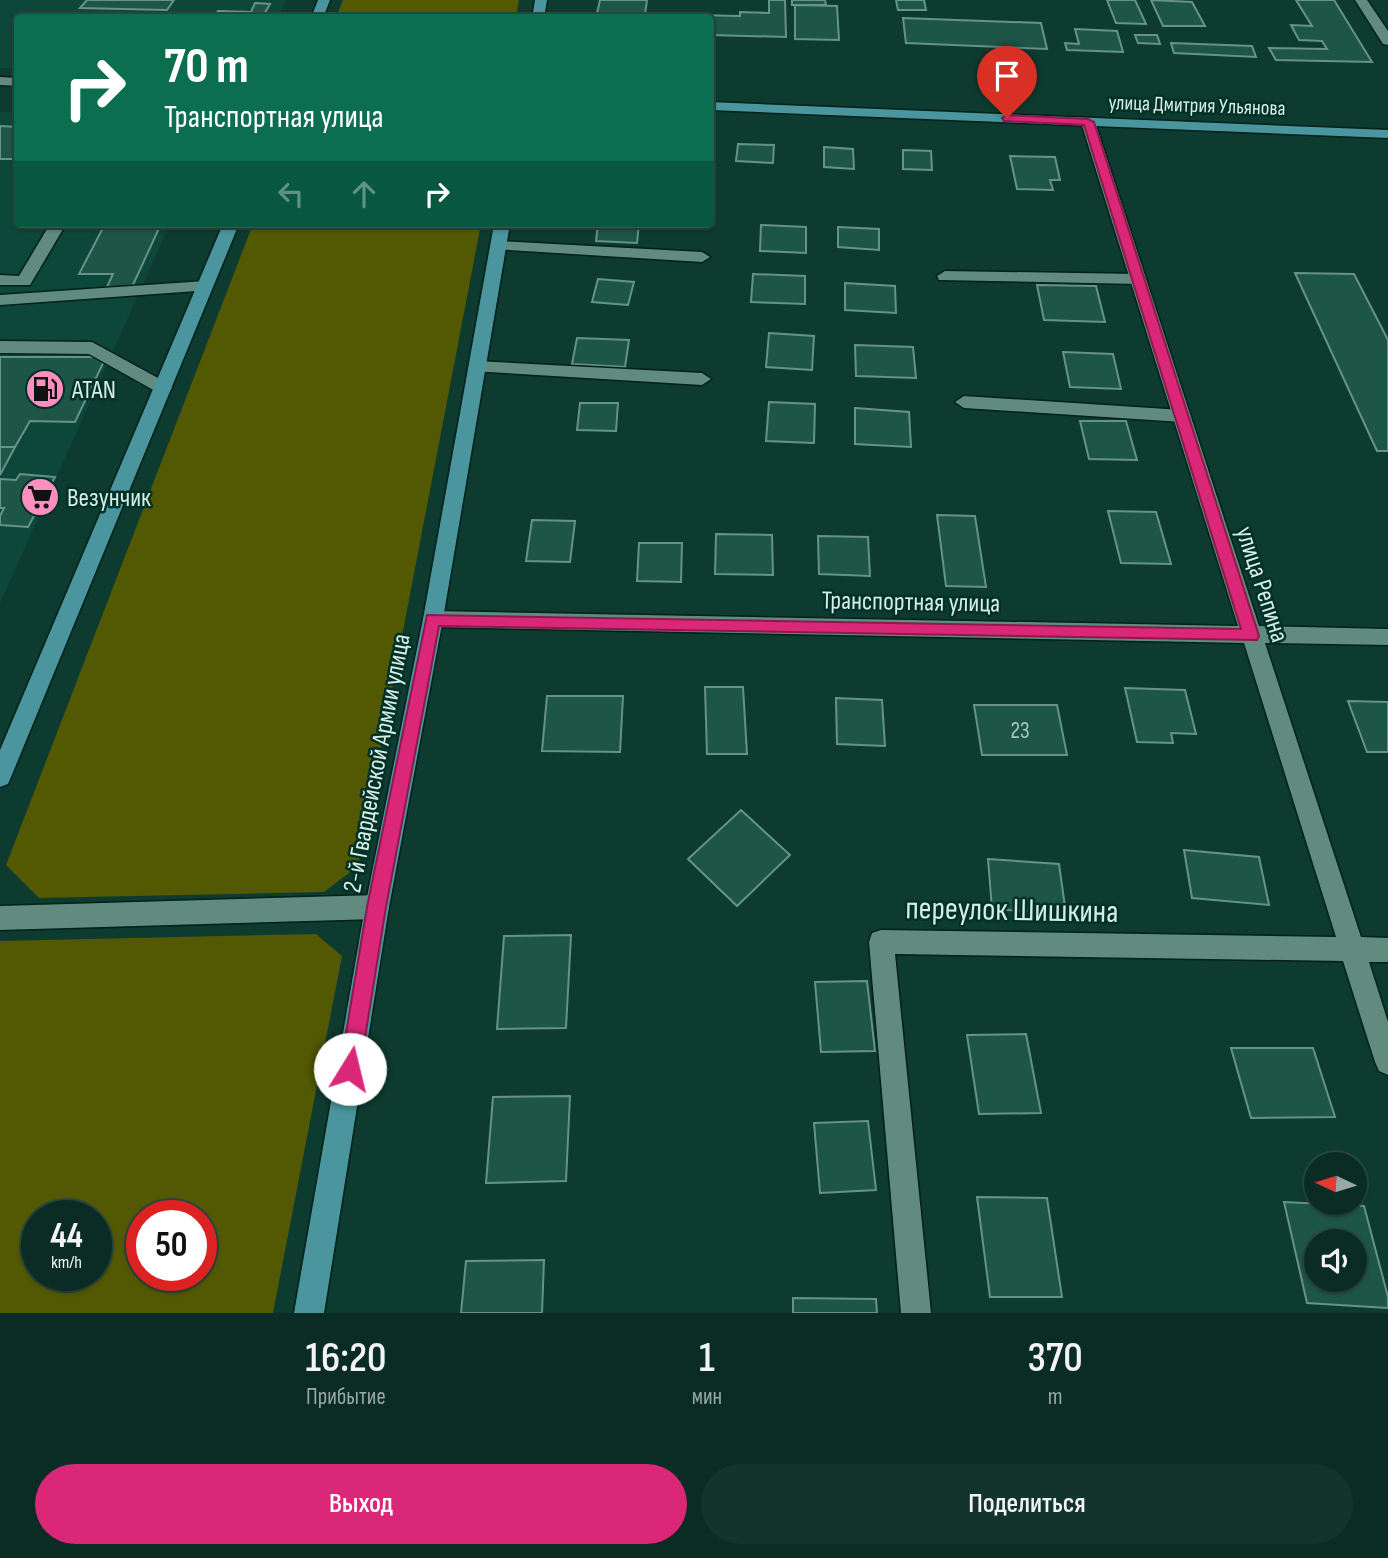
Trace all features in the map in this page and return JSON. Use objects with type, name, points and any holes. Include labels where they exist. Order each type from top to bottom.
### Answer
[{"type":"main road","name":"улица Дмитрия Ульянова","points":[[714,106],[1388,134]]},
{"type":"main road","points":[[0,777],[229,228]]},
{"type":"main road","name":"2-й Гвардейской Армии улица","points":[[309,1313],[377,907],[433,619],[500,235]]},
{"type":"street","points":[[1361,0],[1388,41]]},
{"type":"street","name":"улица Репина","points":[[1088,122],[1388,1062]]},
{"type":"street","points":[[0,280],[24,281],[56,228]]},
{"type":"street","points":[[500,235],[702,257]]},
{"type":"street","points":[[945,276],[1138,279]]},
{"type":"street","points":[[0,300],[205,286]]},
{"type":"street","points":[[0,347],[92,348],[163,388]]},
{"type":"street","points":[[477,367],[702,379]]},
{"type":"street","points":[[964,402],[1182,416]]},
{"type":"street","name":"Транспортная улица","points":[[433,619],[1388,637]]},
{"type":"street","points":[[0,918],[377,907]]},
{"type":"street","name":"переулок Шишкина","points":[[916,1313],[881,943],[1388,950]]},
{"type":"shaded area","points":[[0,0],[286,0],[279,14],[14,14],[14,69],[0,68]]},
{"type":"shaded area","points":[[343,0],[519,0],[517,14],[337,14]]},
{"type":"shaded area","points":[[0,112],[14,112],[14,228],[168,228],[0,603]]},
{"type":"shaded area","points":[[251,228],[480,228],[358,866],[324,892],[39,898],[6,865]]},
{"type":"shaded area","points":[[316,934],[342,956],[273,1313],[0,1313],[0,941]]},
{"type":"building","points":[[87,0],[174,0],[167,10],[80,8]]},
{"type":"building","points":[[600,0],[647,0],[645,14],[597,14]]},
{"type":"building","points":[[769,0],[785,0],[786,37],[714,35],[714,15],[740,16],[740,12],[769,13]]},
{"type":"building","points":[[792,0],[825,0],[826,5],[792,5]]},
{"type":"building","points":[[896,0],[924,0],[926,10],[898,10]]},
{"type":"building","points":[[1107,0],[1135,0],[1146,24],[1116,23]]},
{"type":"building","points":[[1151,0],[1192,2],[1205,26],[1163,26]]},
{"type":"building","points":[[1296,0],[1334,0],[1372,62],[1276,60],[1269,48],[1327,49],[1322,41],[1299,40],[1291,25],[1312,26]]},
{"type":"building","points":[[255,3],[270,4],[264,14],[216,14],[218,11],[251,12]]},
{"type":"building","points":[[795,5],[837,6],[839,40],[795,39]]},
{"type":"building","points":[[903,18],[1041,23],[1047,49],[906,43]]},
{"type":"building","points":[[1075,29],[1117,31],[1123,52],[1067,50],[1065,43],[1079,44]]},
{"type":"building","points":[[1135,35],[1157,35],[1160,44],[1138,43]]},
{"type":"building","points":[[1171,43],[1252,46],[1256,57],[1174,53]]},
{"type":"building","points":[[0,126],[14,127],[14,157],[0,159]]},
{"type":"building","points":[[738,144],[774,145],[773,163],[736,161]]},
{"type":"building","points":[[824,147],[853,149],[854,169],[824,167]]},
{"type":"building","points":[[903,150],[931,151],[932,170],[903,169]]},
{"type":"building","points":[[1010,156],[1055,157],[1060,180],[1050,180],[1053,190],[1017,189]]},
{"type":"building","points":[[761,225],[806,227],[806,253],[760,251]]},
{"type":"building","points":[[838,227],[879,229],[879,250],[838,247]]},
{"type":"building","points":[[103,228],[159,228],[132,287],[107,287],[113,274],[79,274]]},
{"type":"building","points":[[598,228],[639,228],[637,243],[596,241]]},
{"type":"building","points":[[1295,273],[1354,274],[1388,340],[1388,451],[1377,451]]},
{"type":"building","points":[[753,274],[805,276],[805,304],[751,302]]},
{"type":"building","points":[[598,279],[634,282],[628,305],[592,302]]},
{"type":"building","points":[[845,283],[895,286],[896,313],[845,310]]},
{"type":"building","points":[[1037,285],[1096,286],[1105,322],[1044,320]]},
{"type":"building","points":[[769,333],[814,336],[812,370],[766,367]]},
{"type":"building","points":[[577,338],[629,340],[625,367],[572,364]]},
{"type":"building","points":[[855,345],[913,347],[916,378],[856,376]]},
{"type":"building","points":[[1063,352],[1113,354],[1121,389],[1070,387]]},
{"type":"building","name":"ATAN","points":[[0,357],[106,357],[75,422],[30,421],[15,447],[0,447]]},
{"type":"building","points":[[769,402],[815,404],[814,443],[766,441]]},
{"type":"building","points":[[580,403],[618,403],[616,431],[577,430]]},
{"type":"building","points":[[855,408],[909,412],[911,447],[855,444]]},
{"type":"building","points":[[1080,421],[1126,421],[1137,460],[1089,459]]},
{"type":"building","points":[[0,447],[15,447],[0,475]]},
{"type":"building","points":[[20,474],[55,477],[28,527],[0,525],[4,508],[0,508],[0,479],[16,480]]},
{"type":"building","points":[[1108,511],[1156,512],[1171,564],[1121,563]]},
{"type":"building","points":[[937,515],[975,516],[986,587],[946,586]]},
{"type":"building","points":[[532,520],[575,521],[570,562],[526,561]]},
{"type":"building","points":[[716,534],[772,535],[773,575],[715,574]]},
{"type":"building","points":[[818,536],[868,537],[870,576],[819,574]]},
{"type":"building","points":[[639,543],[682,543],[681,582],[637,581]]},
{"type":"building","points":[[705,687],[743,687],[747,754],[707,754]]},
{"type":"building","points":[[1125,688],[1185,690],[1196,734],[1171,733],[1173,743],[1137,742]]},
{"type":"building","points":[[547,696],[623,696],[620,752],[542,751]]},
{"type":"building","points":[[836,698],[882,700],[885,746],[837,744]]},
{"type":"building","points":[[1348,701],[1388,702],[1388,752],[1367,752]]},
{"type":"building","points":[[974,705],[1057,705],[1067,755],[982,755]]},
{"type":"building","points":[[741,810],[790,855],[737,906],[688,859]]},
{"type":"building","points":[[1184,850],[1259,857],[1269,905],[1192,898]]},
{"type":"building","points":[[988,859],[1059,864],[1066,914],[992,909]]},
{"type":"building","points":[[571,935],[566,1028],[497,1029],[504,936]]},
{"type":"building","points":[[867,981],[875,1051],[821,1052],[815,982]]},
{"type":"building","points":[[1026,1034],[1041,1113],[979,1114],[967,1035]]},
{"type":"building","points":[[1231,1048],[1313,1048],[1335,1117],[1251,1118]]},
{"type":"building","points":[[570,1096],[566,1181],[486,1183],[493,1097]]},
{"type":"building","points":[[868,1121],[876,1190],[820,1193],[814,1123]]},
{"type":"building","points":[[977,1197],[1047,1198],[1062,1297],[990,1297]]},
{"type":"building","points":[[1284,1202],[1304,1203],[1304,1215],[1366,1215],[1388,1297],[1388,1308],[1307,1303],[1304,1292],[1367,1292],[1367,1229],[1304,1229],[1304,1290]]},
{"type":"building","points":[[544,1260],[542,1313],[461,1313],[466,1261]]},
{"type":"building","points":[[793,1298],[876,1299],[877,1313],[793,1313]]},
{"type":"place","name":"ATAN","points":[[45,389]]},
{"type":"place","name":"Везунчик","points":[[40,497]]},
{"type":"route","points":[[350,1069],[377,907],[433,619],[1251,636],[1088,122],[1007,118]]}]
